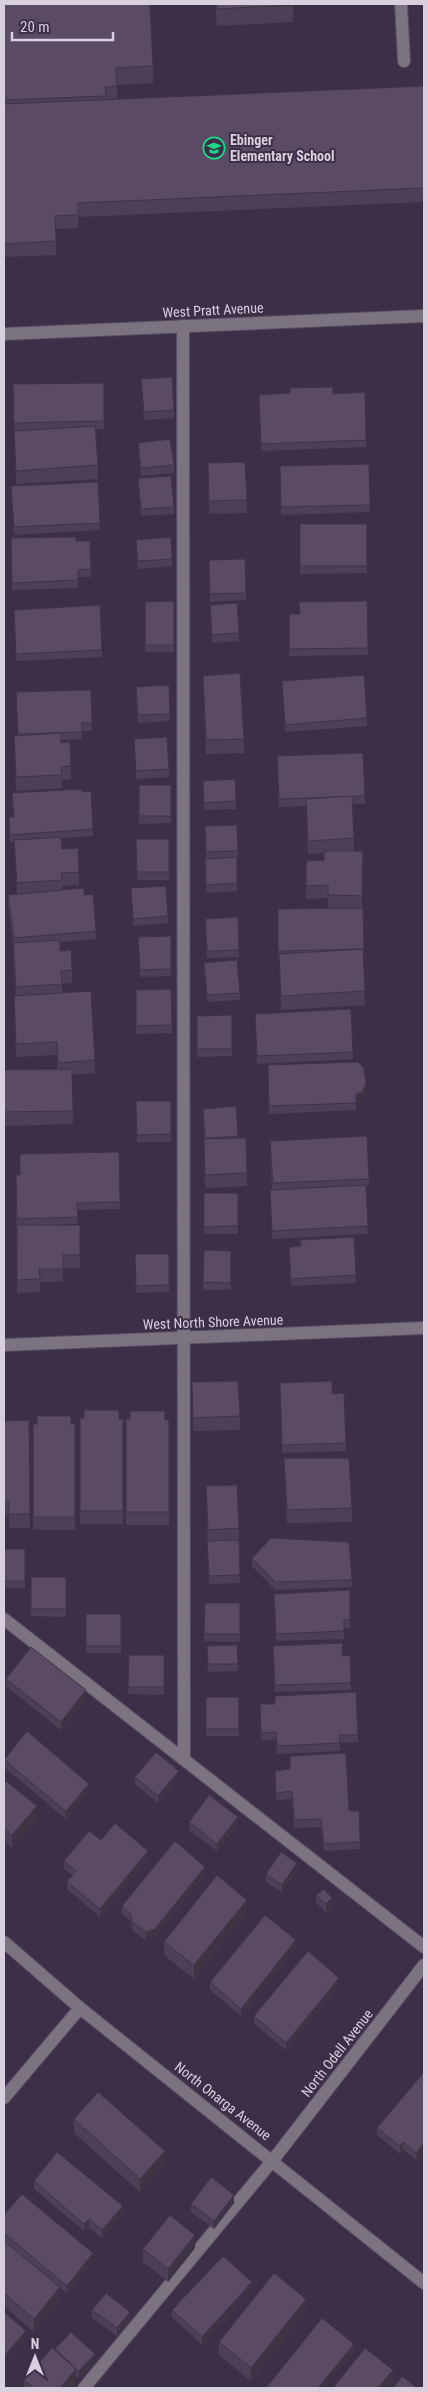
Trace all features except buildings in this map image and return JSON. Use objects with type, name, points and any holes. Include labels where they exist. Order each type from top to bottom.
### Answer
[{"type":"street","points":[[401,4],[404,61]]},
{"type":"street","name":"West Pratt Avenue","points":[[4,334],[424,316]]},
{"type":"street","points":[[183,326],[184,1759]]},
{"type":"street","name":"West North Shore Avenue","points":[[4,1345],[424,1328]]},
{"type":"street","points":[[4,1619],[424,1946]]},
{"type":"street","name":"North Onarga Avenue","points":[[4,1942],[80,2008],[424,2282]]},
{"type":"street","name":"North Odell Avenue","points":[[84,2388],[273,2160],[424,1965]]},
{"type":"street","points":[[4,2098],[80,2008]]},
{"type":"place","name":"Ebinger Elementary School","points":[[214,148]]}]
